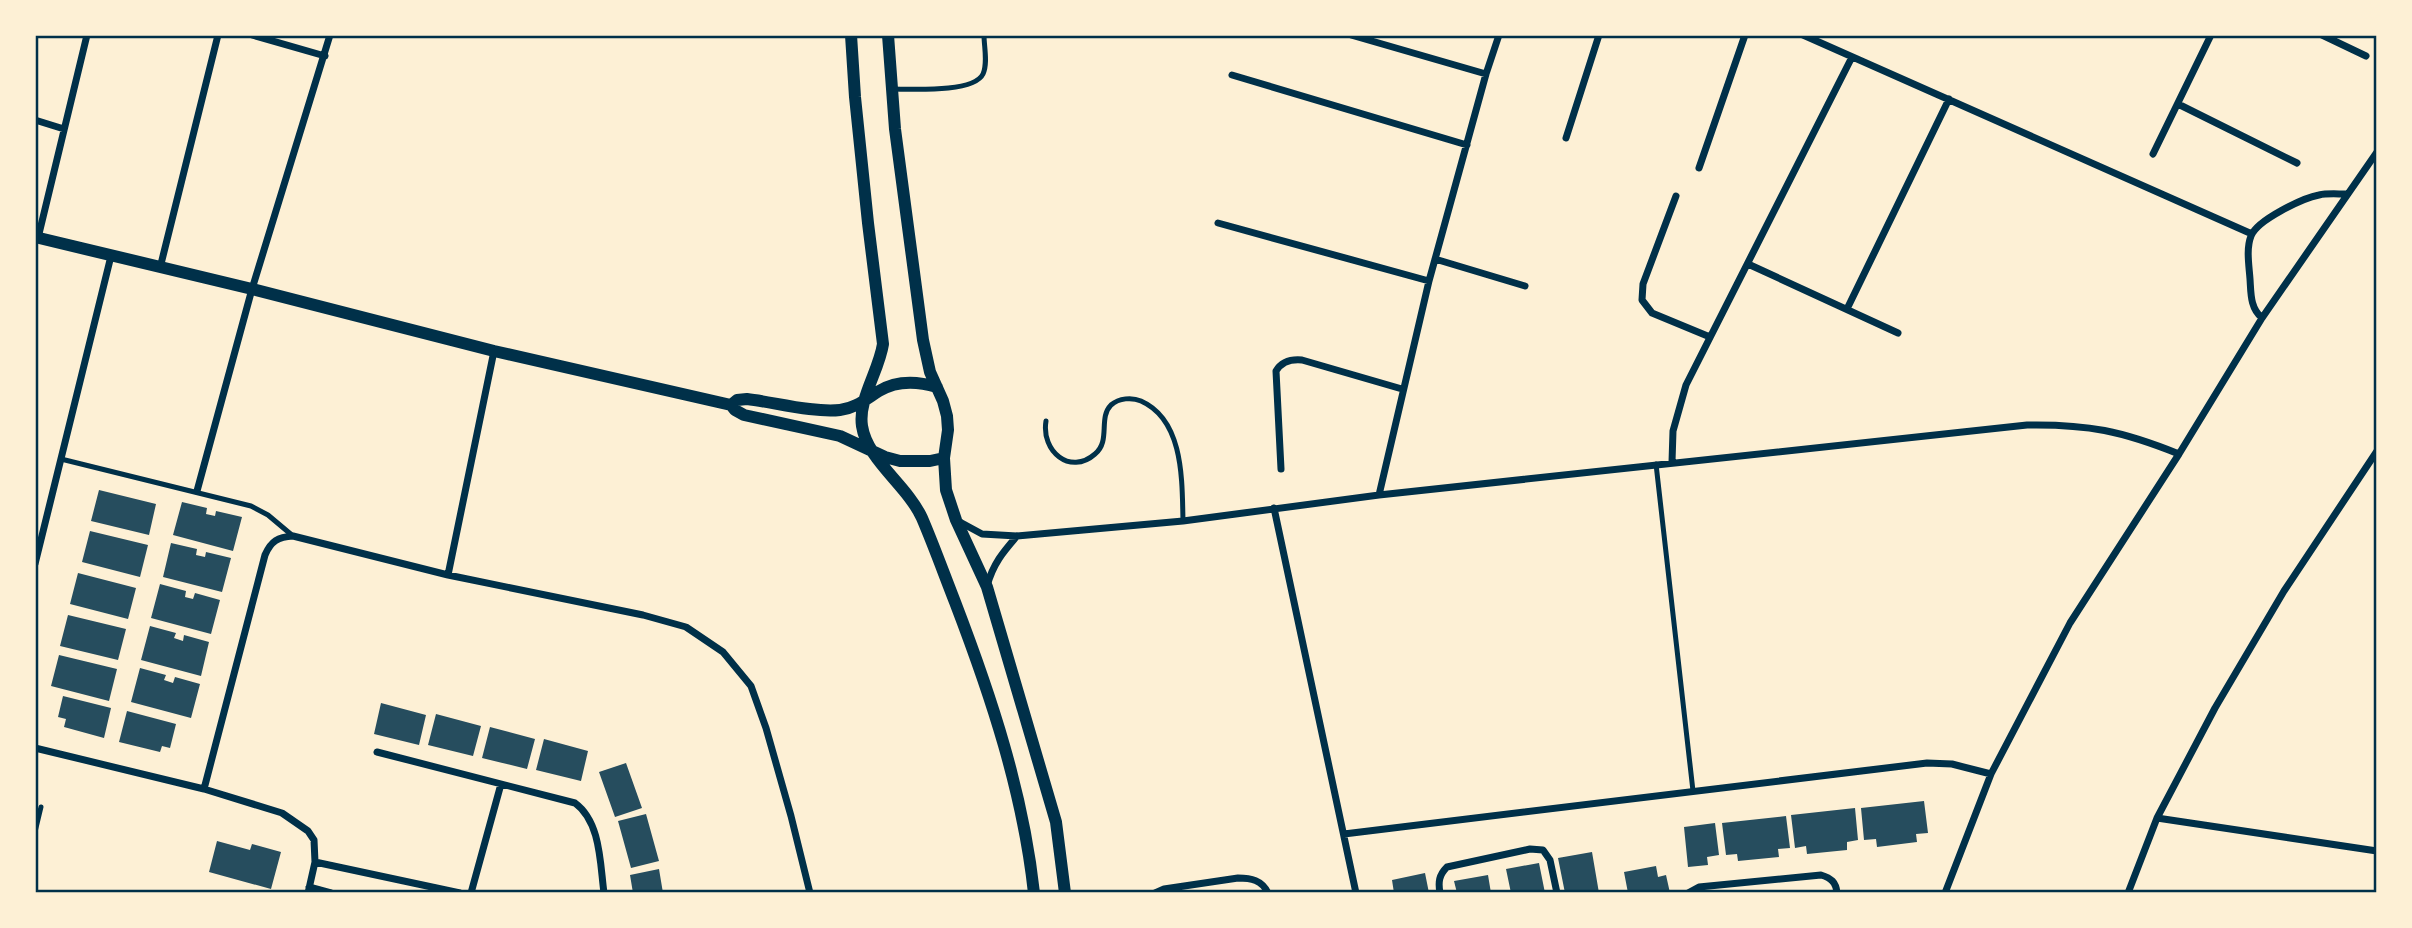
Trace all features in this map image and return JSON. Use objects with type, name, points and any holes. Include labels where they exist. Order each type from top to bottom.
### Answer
[{"type":"street","points":[[87,35],[36,237],[494,351],[731,405],[744,415],[840,436],[892,459],[914,462],[944,458]]},
{"type":"street","points":[[160,268],[218,35]]},
{"type":"street","points":[[252,35],[325,56]]},
{"type":"street","points":[[197,491],[252,289],[330,35]]},
{"type":"street","points":[[851,35],[868,223],[883,344],[865,401],[862,426],[872,451],[916,506],[978,662],[1005,744],[1034,893]]},
{"type":"street","points":[[888,35],[895,129],[923,340],[930,372],[947,416],[944,458],[946,491],[956,520],[987,587],[1056,822],[1065,893]]},
{"type":"street","points":[[1351,35],[1486,74]]},
{"type":"street","points":[[1379,495],[1429,281],[1499,35]]},
{"type":"street","points":[[1566,138],[1599,35]]},
{"type":"street","points":[[1699,168],[1745,35]]},
{"type":"street","points":[[1802,35],[2252,234]]},
{"type":"street","points":[[2153,154],[2211,35]]},
{"type":"street","points":[[2322,35],[2366,56]]},
{"type":"street","points":[[1672,462],[1673,431],[1686,385],[1852,57]]},
{"type":"street","points":[[1232,75],[1467,145]]},
{"type":"street","points":[[1847,309],[1949,99]]},
{"type":"street","points":[[2178,104],[2297,163]]},
{"type":"street","points":[[35,120],[64,129]]},
{"type":"street","points":[[1945,893],[1991,774],[2077,612],[2179,454],[2262,318],[2377,152]]},
{"type":"street","points":[[2262,318],[2253,308],[2251,300],[2249,252],[2252,234],[2266,219],[2312,196],[2346,194]]},
{"type":"street","points":[[1676,196],[1643,285],[1642,300],[1652,313],[1710,337]]},
{"type":"street","points":[[1218,223],[1429,281]]},
{"type":"street","points":[[35,564],[111,256]]},
{"type":"street","points":[[1435,259],[1525,286]]},
{"type":"street","points":[[1748,264],[1898,333]]},
{"type":"street","points":[[448,575],[494,351]]},
{"type":"street","points":[[1282,469],[1276,371],[1279,365],[1294,359],[1302,360],[1402,389]]},
{"type":"street","points":[[731,405],[737,400],[747,399],[833,410],[844,409],[865,401],[883,389],[904,383],[937,387]]},
{"type":"street","points":[[956,520],[982,534],[1017,537],[1182,521],[1379,495],[1672,462],[2039,425],[2106,429],[2142,439],[2179,454]]},
{"type":"street","points":[[2128,893],[2157,818],[2215,708],[2284,591],[2377,451]]},
{"type":"street","points":[[1274,508],[1356,893]]},
{"type":"street","points":[[204,789],[265,555],[274,541],[281,536],[293,536],[448,575],[643,615],[686,627],[723,652],[751,686],[792,816],[810,893]]},
{"type":"street","points":[[987,587],[999,556],[1017,537]]},
{"type":"street","points":[[35,748],[204,789],[282,813],[295,820],[314,840],[315,862],[308,890],[331,893]]},
{"type":"street","points":[[377,752],[575,803],[583,809],[595,834],[604,893]]},
{"type":"street","points":[[1344,834],[1927,763],[1952,764],[1991,774]]},
{"type":"street","points":[[471,893],[501,784]]},
{"type":"street","points":[[2157,818],[2377,852]]},
{"type":"street","points":[[1440,893],[1440,874],[1447,867],[1530,849],[1543,850],[1550,860],[1557,893]]},
{"type":"street","points":[[315,862],[460,893]]},
{"type":"street","points":[[1688,893],[1699,887],[1821,875],[1830,878],[1838,893]]},
{"type":"street","points":[[1155,893],[1164,889],[1250,878],[1260,882],[1268,893]]},
{"type":"lane","points":[[892,89],[959,87],[975,83],[984,70],[984,35]]},
{"type":"lane","points":[[1046,421],[1045,438],[1053,453],[1069,461],[1082,461],[1098,452],[1104,443],[1105,417],[1112,404],[1118,400],[1136,399],[1155,410],[1170,427],[1180,480],[1182,521]]},
{"type":"lane","points":[[61,459],[197,491],[261,510],[293,536]]},
{"type":"lane","points":[[1656,464],[1693,792]]},
{"type":"lane","points":[[35,832],[41,807]]},
{"type":"building","points":[[99,490],[156,504],[149,535],[91,521]]},
{"type":"building","points":[[182,502],[207,508],[206,514],[215,516],[216,511],[242,517],[233,551],[173,535]]},
{"type":"building","points":[[90,531],[148,545],[140,577],[82,562]]},
{"type":"building","points":[[171,543],[197,549],[196,555],[205,557],[206,552],[231,558],[222,592],[163,577]]},
{"type":"building","points":[[78,573],[136,588],[128,619],[70,604]]},
{"type":"building","points":[[160,584],[186,591],[185,597],[193,599],[195,593],[220,600],[211,634],[151,618]]},
{"type":"building","points":[[68,615],[126,629],[118,660],[60,646]]},
{"type":"building","points":[[150,626],[176,633],[174,638],[183,641],[184,635],[209,642],[201,676],[141,660]]},
{"type":"building","points":[[59,655],[117,669],[109,701],[51,686]]},
{"type":"building","points":[[140,668],[166,675],[164,680],[173,683],[175,677],[200,684],[191,718],[131,702]]},
{"type":"building","points":[[63,696],[111,708],[104,738],[64,727],[66,719],[58,717]]},
{"type":"building","points":[[381,703],[426,715],[419,745],[374,734]]},
{"type":"building","points":[[127,711],[176,724],[170,748],[162,746],[160,752],[119,742]]},
{"type":"building","points":[[436,714],[481,726],[473,756],[428,745]]},
{"type":"building","points":[[490,727],[535,739],[527,769],[482,758]]},
{"type":"building","points":[[544,739],[588,751],[581,781],[536,770]]},
{"type":"building","points":[[626,763],[642,808],[615,817],[599,772]]},
{"type":"building","points":[[1924,801],[1928,833],[1916,834],[1917,842],[1877,847],[1876,839],[1864,840],[1861,808]]},
{"type":"building","points":[[1855,808],[1858,840],[1847,842],[1847,850],[1807,854],[1806,846],[1795,848],[1791,815]]},
{"type":"building","points":[[646,814],[659,861],[631,868],[618,821]]},
{"type":"building","points":[[1786,816],[1790,848],[1778,849],[1779,857],[1738,861],[1737,854],[1726,855],[1722,823]]},
{"type":"building","points":[[1715,823],[1719,855],[1707,857],[1708,865],[1688,867],[1684,827]]},
{"type":"building","points":[[217,841],[250,850],[252,844],[281,852],[271,889],[209,872]]},
{"type":"building","points":[[1592,852],[1599,893],[1565,893],[1558,858]]},
{"type":"building","points":[[1539,863],[1545,893],[1511,893],[1506,869]]},
{"type":"building","points":[[1656,866],[1658,877],[1666,875],[1670,893],[1628,893],[1624,872]]},
{"type":"building","points":[[659,869],[663,893],[633,893],[630,875]]},
{"type":"building","points":[[1425,873],[1429,893],[1394,893],[1392,880]]},
{"type":"building","points":[[1488,875],[1491,893],[1457,893],[1454,881]]}]
